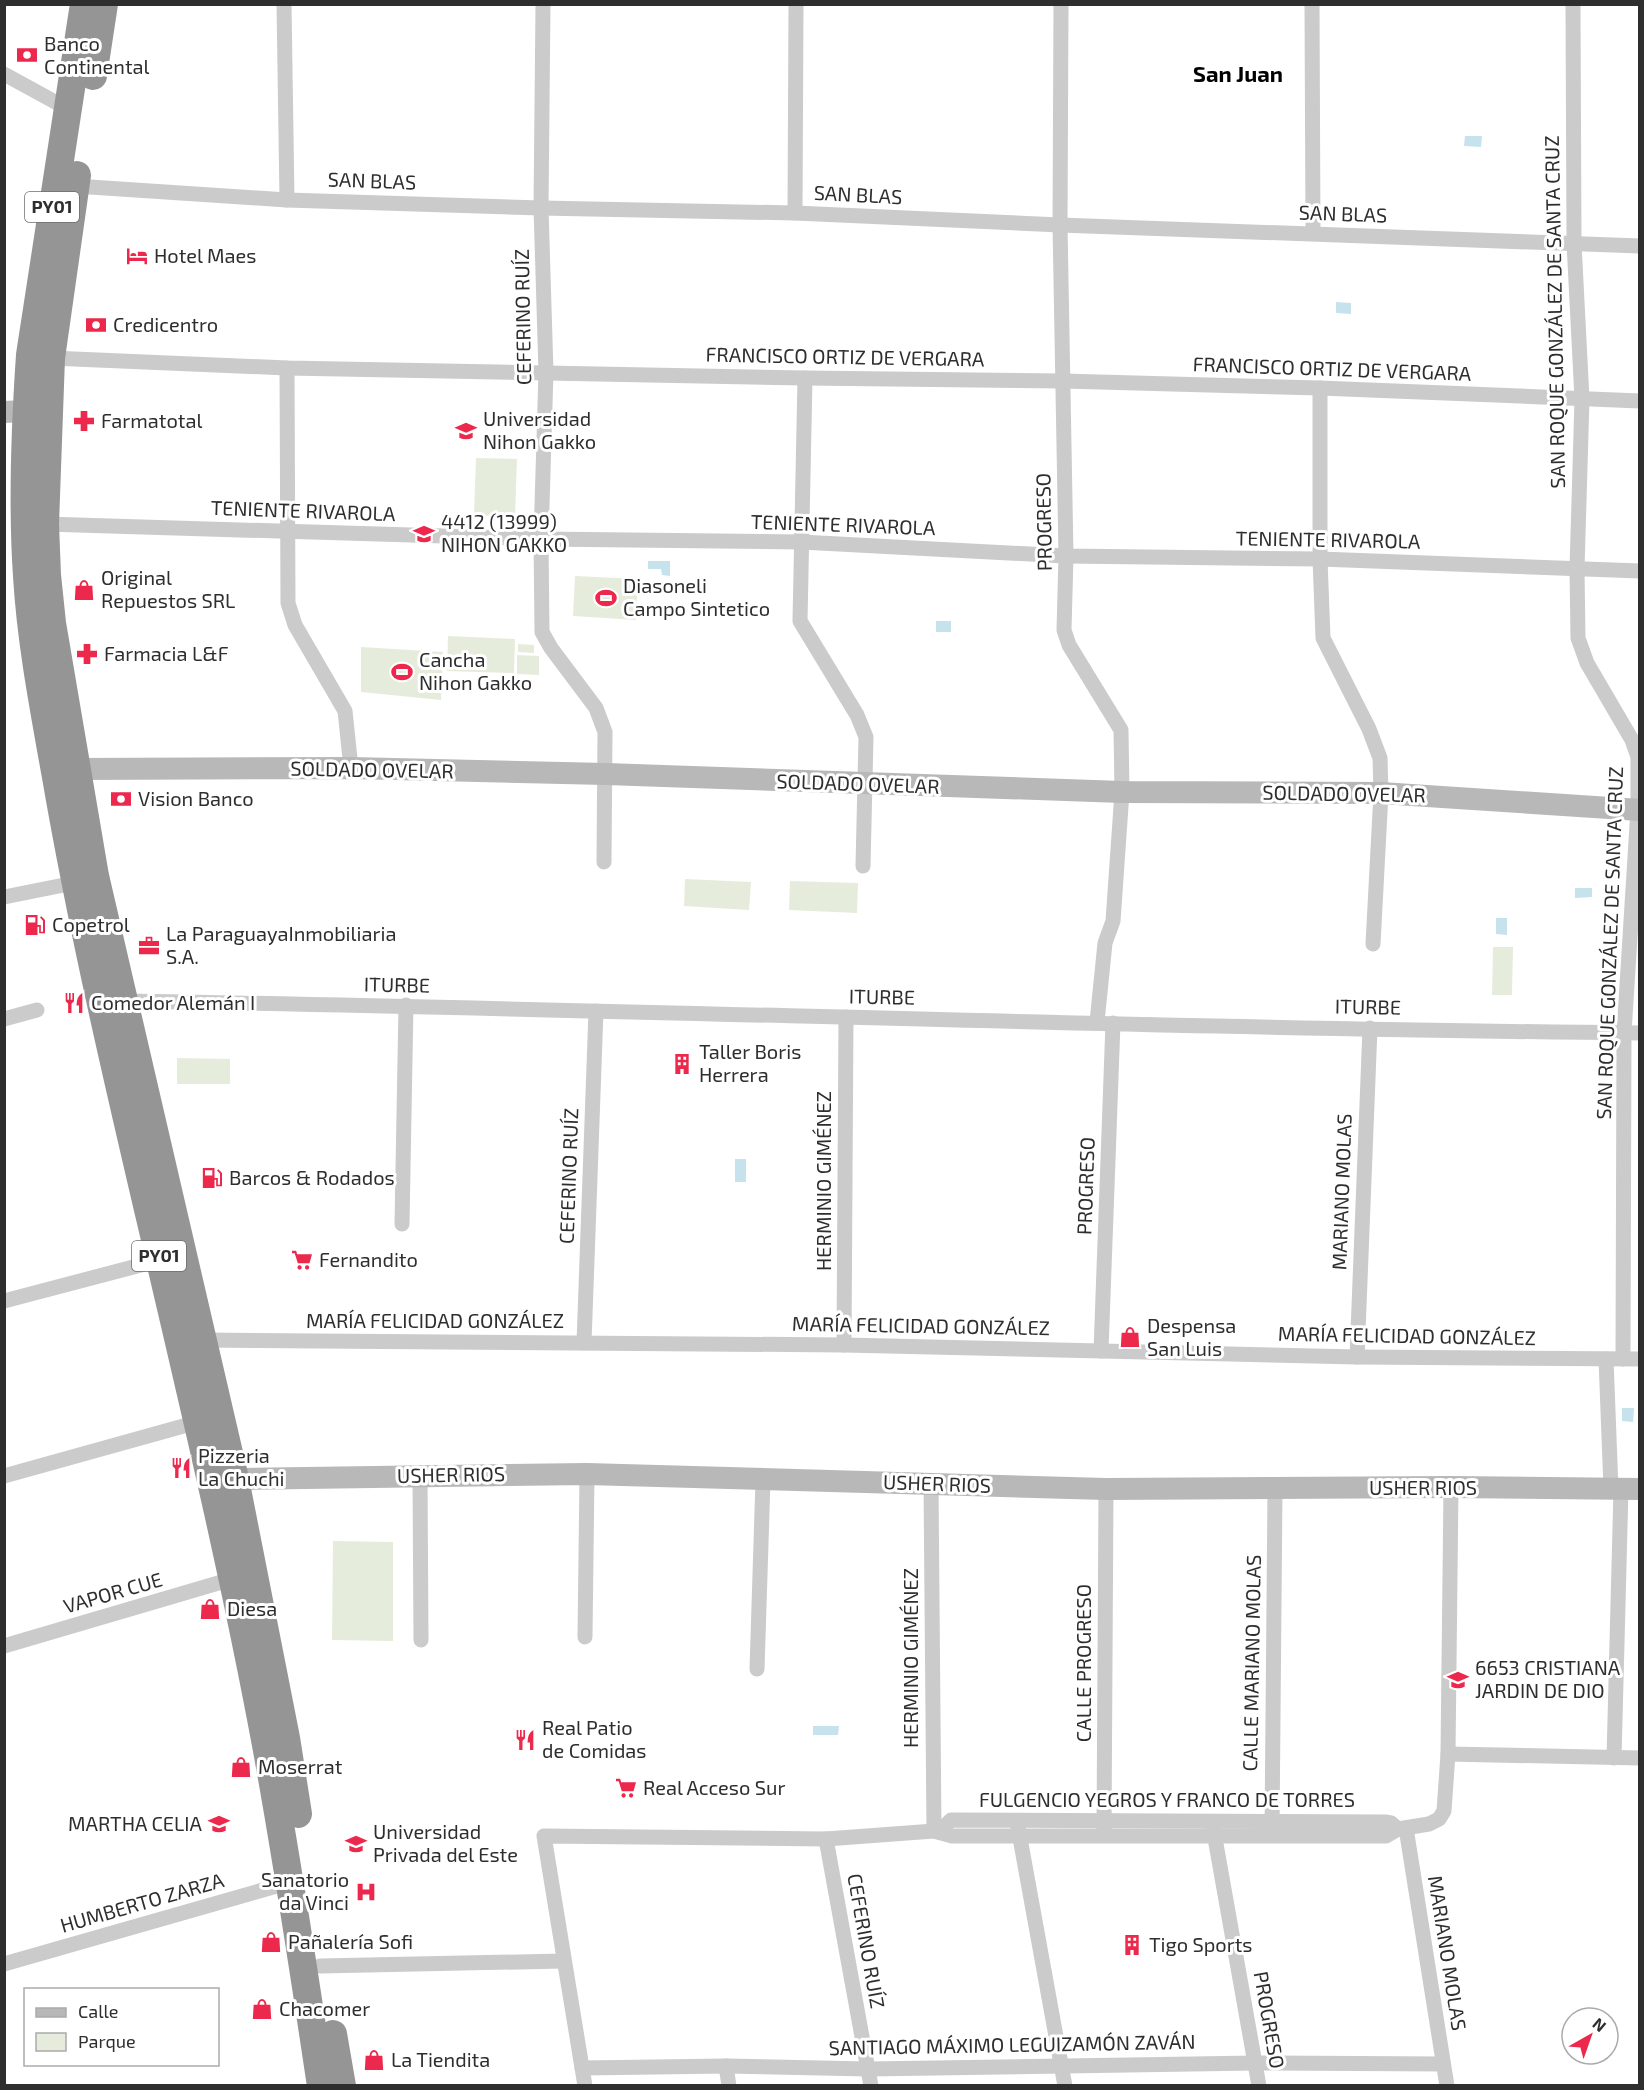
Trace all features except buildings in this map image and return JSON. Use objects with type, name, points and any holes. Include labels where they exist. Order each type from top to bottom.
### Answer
[{"type":"highway","name":"PY01","points":[[84,4],[30,355],[15,411],[25,522],[27,578],[34,640],[65,769],[95,876],[235,1479],[286,1738],[320,1966],[342,2085]]},
{"type":"highway","name":"PY01","points":[[104,4],[51,358],[45,525],[74,883],[198,1422],[266,1743],[291,1882],[321,2085]]},
{"type":"main road","name":"SOLDADO OVELAR","points":[[65,769],[351,768],[606,774],[1122,792],[1381,793],[1639,809]]},
{"type":"main road","name":"USHER RIOS","points":[[235,1479],[587,1474],[1106,1490],[1450,1487],[1624,1489]]},
{"type":"street","points":[[284,4],[287,200]]},
{"type":"street","name":"CEFERINO RUÍZ","points":[[543,4],[541,208],[546,372],[541,538],[542,632],[551,648],[596,708],[605,732],[604,862]]},
{"type":"street","points":[[795,213],[796,4]]},
{"type":"street","name":"PROGRESO","points":[[1061,4],[1060,225],[1066,556],[1064,630],[1069,645],[1121,730],[1122,792],[1113,921],[1105,943],[1096,1022]]},
{"type":"street","points":[[1312,4],[1313,233]]},
{"type":"street","name":"SAN ROQUE GONZÁLEZ DE SANTA CRUZ","points":[[1573,4],[1574,243],[1582,399],[1577,569],[1578,638],[1587,663],[1632,740],[1638,757],[1639,809],[1623,1359]]},
{"type":"street","points":[[4,74],[68,109]]},
{"type":"street","name":"SAN BLAS","points":[[75,186],[287,200],[795,213],[1640,246]]},
{"type":"street","name":"FRANCISCO ORTIZ DE VERGARA","points":[[51,358],[287,368],[1063,381],[1320,388],[1640,401]]},
{"type":"street","points":[[287,368],[288,603],[295,625],[345,711],[351,768]]},
{"type":"street","points":[[805,378],[800,621],[857,715],[866,737],[863,866]]},
{"type":"street","points":[[1320,388],[1320,559],[1323,638],[1369,729],[1380,758],[1381,793],[1372,944]]},
{"type":"street","name":"TENIENTE RIVAROLA","points":[[45,525],[541,538],[801,542],[1066,556],[1320,559],[1640,571]]},
{"type":"street","points":[[4,897],[74,883]]},
{"type":"street","name":"ITURBE","points":[[124,1001],[406,1005],[846,1017],[1632,1033]]},
{"type":"street","points":[[402,1224],[406,1005]]},
{"type":"street","points":[[4,1019],[37,1010]]},
{"type":"street","name":"CEFERINO RUÍZ","points":[[584,1343],[596,1011]]},
{"type":"street","name":"HERMINIO GIMÉNEZ","points":[[844,1345],[846,1017]]},
{"type":"street","name":"PROGRESO","points":[[1101,1351],[1113,1023]]},
{"type":"street","name":"MARIANO MOLAS","points":[[1357,1357],[1370,1028]]},
{"type":"street","points":[[4,1301],[160,1260]]},
{"type":"street","name":"MARÍA FELICIDAD GONZÁLEZ","points":[[202,1340],[844,1345],[1357,1357],[1640,1359]]},
{"type":"street","points":[[1606,1359],[1624,1489],[1614,1758]]},
{"type":"street","points":[[4,1476],[198,1422]]},
{"type":"street","points":[[585,1637],[587,1474]]},
{"type":"street","points":[[420,1476],[421,1640]]},
{"type":"street","points":[[757,1669],[763,1480]]},
{"type":"street","name":"HERMINIO GIMÉNEZ","points":[[931,1484],[936,1832]]},
{"type":"street","points":[[1450,1487],[1448,1754],[1640,1758]]},
{"type":"street","name":"CALLE MARIANO MOLAS","points":[[1272,1837],[1275,1489]]},
{"type":"street","name":"CALLE PROGRESO","points":[[1104,1838],[1106,1490]]},
{"type":"street","name":"VAPOR CUE","points":[[4,1646],[232,1579]]},
{"type":"street","name":"FULGENCIO YEGROS Y FRANCO DE TORRES","points":[[563,1961],[544,1836],[826,1839],[936,1832],[952,1836],[1104,1838],[1386,1836],[1402,1828],[1429,1824],[1439,1819],[1444,1811],[1448,1754]]},
{"type":"street","name":"FULGENCIO YEGROS Y FRANCO DE TORRES","points":[[936,1832],[951,1820],[1385,1822],[1402,1828]]},
{"type":"street","points":[[1017,1821],[1065,2085]]},
{"type":"street","name":"PROGRESO","points":[[1212,1821],[1259,2085]]},
{"type":"street","name":"MARIANO MOLAS","points":[[1402,1828],[1447,2085]]},
{"type":"street","name":"CEFERINO RUÍZ","points":[[826,1839],[871,2085]]},
{"type":"street","name":"HUMBERTO ZARZA","points":[[4,1964],[291,1882]]},
{"type":"street","points":[[320,1966],[563,1961],[585,2085]]},
{"type":"street","name":"SANTIAGO MÁXIMO LEGUIZAMÓN ZAVÁN","points":[[582,2068],[726,2066],[868,2069],[1256,2063],[1443,2064]]},
{"type":"street","points":[[726,2066],[729,2085]]},
{"type":"green space","points":[[476,458],[517,459],[515,517],[474,515]]},
{"type":"green space","name":"Diasoneli Campo Sintetico","points":[[575,576],[638,579],[636,620],[573,616]]},
{"type":"green space","points":[[448,636],[515,639],[514,673],[447,671]]},
{"type":"green space","points":[[518,644],[534,645],[534,653],[518,652]]},
{"type":"green space","name":"Cancha Nihon Gakko","points":[[361,647],[443,652],[441,700],[361,692]]},
{"type":"green space","points":[[517,655],[539,656],[539,675],[517,674]]},
{"type":"green space","points":[[685,879],[751,882],[749,910],[684,906]]},
{"type":"green space","points":[[790,881],[858,883],[857,913],[789,910]]},
{"type":"green space","points":[[1493,947],[1513,947],[1512,995],[1492,995]]},
{"type":"green space","points":[[177,1058],[230,1059],[230,1084],[177,1084]]},
{"type":"green space","points":[[333,1541],[393,1542],[393,1641],[332,1640]]},
{"type":"water","points":[[1465,136],[1482,136],[1481,147],[1464,146]]},
{"type":"water","points":[[1336,302],[1351,303],[1351,314],[1336,313]]},
{"type":"water","points":[[648,561],[670,561],[670,576],[662,575],[661,569],[648,569]]},
{"type":"water","points":[[936,621],[951,621],[951,632],[936,632]]},
{"type":"water","points":[[1575,888],[1592,888],[1592,897],[1575,898]]},
{"type":"water","points":[[1496,918],[1507,918],[1507,935],[1496,934]]},
{"type":"water","points":[[735,1159],[746,1159],[746,1182],[735,1182]]},
{"type":"water","points":[[1622,1408],[1634,1408],[1633,1422],[1622,1421]]},
{"type":"water","points":[[813,1726],[839,1726],[838,1735],[813,1735]]},
{"type":"place","name":"Banco Continental","points":[[27,55]]},
{"type":"place","name":"Hotel Maes","points":[[137,256]]},
{"type":"place","name":"Credicentro","points":[[96,325]]},
{"type":"place","name":"Farmatotal","points":[[84,421]]},
{"type":"place","name":"Universidad Nihon Gakko","points":[[466,431]]},
{"type":"place","name":"4412 (13999) NIHON GAKKO","points":[[424,534]]},
{"type":"place","name":"Original Repuestos SRL","points":[[84,590]]},
{"type":"place","name":"Diasoneli Campo Sintetico","points":[[606,598]]},
{"type":"place","name":"Farmacia L&F","points":[[87,654]]},
{"type":"place","name":"Cancha Nihon Gakko","points":[[402,672]]},
{"type":"place","name":"Vision Banco","points":[[121,799]]},
{"type":"place","name":"Copetrol","points":[[35,925]]},
{"type":"place","name":"La ParaguayaInmobiliaria S.A.","points":[[149,946]]},
{"type":"place","name":"Comedor Alemán I","points":[[74,1003]]},
{"type":"place","name":"Taller Boris Herrera","points":[[682,1064]]},
{"type":"place","name":"Barcos & Rodados","points":[[212,1178]]},
{"type":"place","name":"Fernandito","points":[[302,1260]]},
{"type":"place","name":"Despensa San Luis","points":[[1130,1337]]},
{"type":"place","name":"Pizzeria La Chuchi","points":[[181,1468]]},
{"type":"place","name":"Diesa","points":[[210,1609]]},
{"type":"place","name":"6653 CRISTIANA JARDIN DE DIO","points":[[1458,1680]]},
{"type":"place","name":"Real Patio de Comidas","points":[[525,1740]]},
{"type":"place","name":"Moserrat","points":[[241,1767]]},
{"type":"place","name":"Real Acceso Sur","points":[[626,1788]]},
{"type":"place","name":"MARTHA CELIA","points":[[219,1824]]},
{"type":"place","name":"Universidad Privada del Este","points":[[356,1844]]},
{"type":"place","name":"Sanatorio da Vinci","points":[[366,1892]]},
{"type":"place","name":"Pañalería Sofi","points":[[271,1942]]},
{"type":"place","name":"Tigo Sports","points":[[1132,1945]]},
{"type":"place","name":"Chacomer","points":[[262,2009]]},
{"type":"place","name":"La Tiendita","points":[[374,2060]]},
{"type":"district","name":"San Juan","points":[[1238,74]]}]
